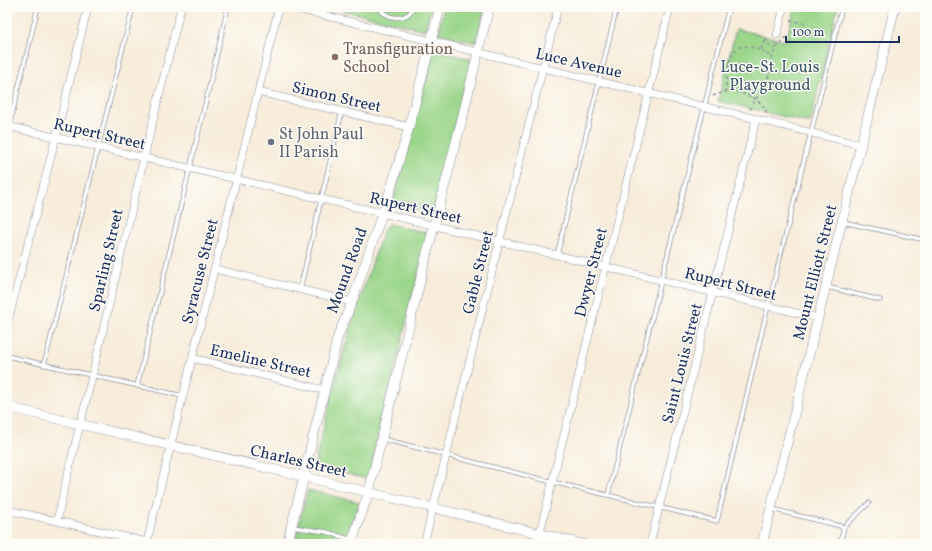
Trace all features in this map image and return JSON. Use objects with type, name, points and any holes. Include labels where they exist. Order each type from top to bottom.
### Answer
[{"type":"street","points":[[7,325],[88,7]]},
{"type":"street","name":"Sparling Street","points":[[57,521],[67,474],[181,7]]},
{"type":"street","name":"Syracuse Street","points":[[148,542],[182,396],[215,269],[279,7]]},
{"type":"street","name":"Luce Avenue","points":[[289,7],[861,145]]},
{"type":"street","name":"Mound Road","points":[[287,544],[338,336],[352,302],[393,181],[409,127],[440,7]]},
{"type":"street","points":[[352,542],[369,492],[489,7]]},
{"type":"street","name":"Gable Street","points":[[424,544],[558,7]]},
{"type":"street","name":"Dwyer Street","points":[[537,544],[670,7]]},
{"type":"street","points":[[777,34],[784,7]]},
{"type":"street","name":"Mount Elliott Street","points":[[762,544],[895,7]]},
{"type":"street","name":"Simon Street","points":[[258,92],[409,127]]},
{"type":"street","name":"Saint Louis Street","points":[[650,544],[756,119]]},
{"type":"street","name":"Rupert Street","points":[[8,126],[382,213],[818,318]]},
{"type":"street","points":[[215,269],[352,302]]},
{"type":"street","name":"Emeline Street","points":[[192,358],[324,390]]},
{"type":"street","name":"Charles Street","points":[[7,407],[583,544]]},
{"type":"street","points":[[7,510],[155,544]]},
{"type":"lane","points":[[7,135],[38,7]]},
{"type":"lane","points":[[44,365],[133,7]]},
{"type":"lane","points":[[137,386],[228,7]]},
{"type":"lane","points":[[379,7],[380,11],[386,15],[405,17],[412,11],[413,7]]},
{"type":"lane","points":[[556,255],[617,7]]},
{"type":"lane","points":[[608,495],[729,7]]},
{"type":"lane","points":[[382,439],[552,482],[717,521],[768,306],[842,7]]},
{"type":"lane","points":[[300,289],[342,112]]},
{"type":"lane","points":[[842,222],[925,240]]},
{"type":"lane","points":[[826,287],[880,300]]},
{"type":"lane","points":[[7,356],[182,396]]},
{"type":"lane","points":[[840,544],[844,528],[870,503]]},
{"type":"lane","points":[[771,509],[844,528]]},
{"type":"lane","points":[[291,527],[327,532],[352,542]]},
{"type":"path","points":[[790,20],[808,24]]},
{"type":"path","points":[[752,108],[771,72],[772,59],[775,49],[782,43],[787,35]]},
{"type":"path","points":[[761,49],[767,38]]},
{"type":"path","points":[[765,42],[775,49]]},
{"type":"path","points":[[725,92],[732,53],[736,49],[749,46],[761,49],[772,59]]},
{"type":"path","points":[[762,69],[771,72]]},
{"type":"path","points":[[711,98],[725,92],[736,91],[756,99],[765,108],[767,114],[766,116]]},
{"type":"green space","points":[[329,7],[431,7],[425,30]]},
{"type":"green space","points":[[444,7],[485,7],[476,43],[438,33]]},
{"type":"green space","name":"Luce-St. Louis Playground","points":[[795,7],[838,7],[810,123],[718,101],[736,29],[786,41]]},
{"type":"green space","points":[[434,50],[471,59],[433,214],[393,205],[393,199]]},
{"type":"green space","points":[[388,224],[428,233],[368,479],[314,466],[350,329],[383,231]]},
{"type":"green space","points":[[308,490],[359,502],[345,544],[295,544]]},
{"type":"place","name":"Transfiguration School","points":[[335,57]]},
{"type":"place","name":"St John Paul II Parish","points":[[271,142]]}]
